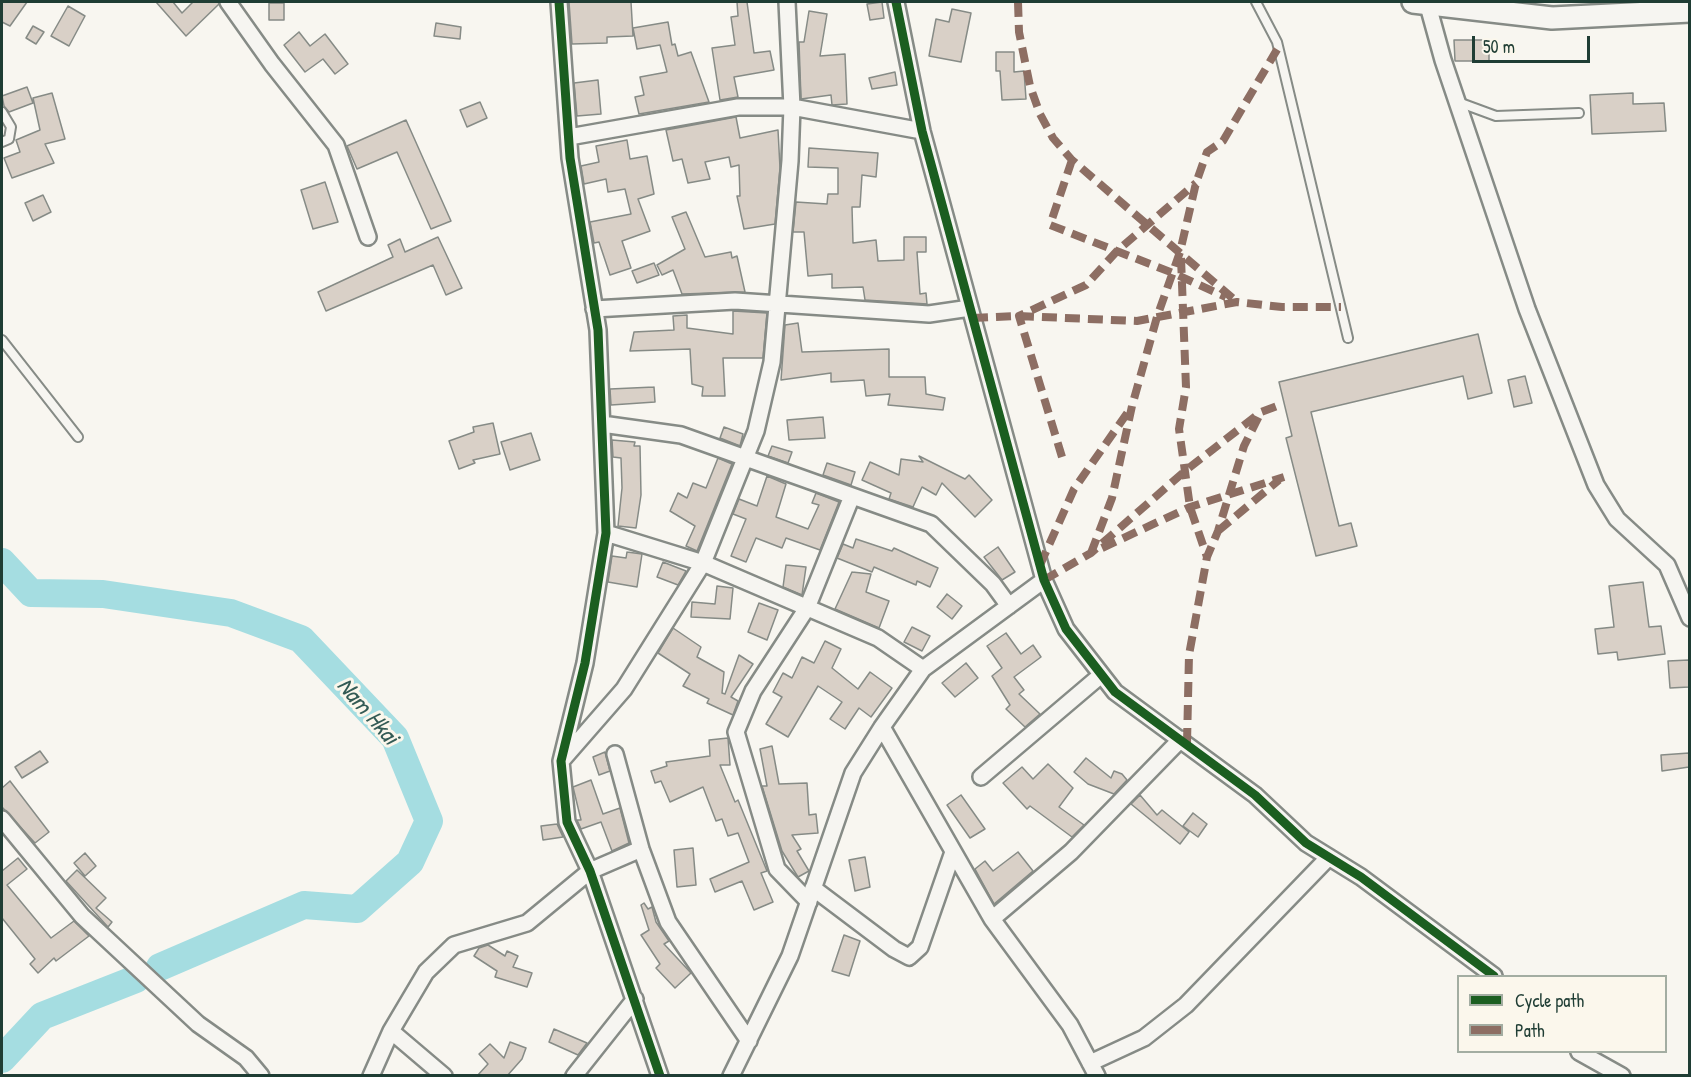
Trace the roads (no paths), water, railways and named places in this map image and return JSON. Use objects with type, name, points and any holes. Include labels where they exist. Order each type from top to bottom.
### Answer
[{"type":"main road","points":[[1420,2],[1552,18],[1689,11]]},
{"type":"street","points":[[228,2],[272,64],[336,145],[368,237]]},
{"type":"street","points":[[559,2],[569,137],[598,330],[606,533],[585,663],[561,761],[567,822],[590,871],[660,1076]]},
{"type":"street","points":[[561,761],[624,689],[703,563],[756,431],[772,362],[790,161],[792,107],[787,2]]},
{"type":"street","points":[[896,2],[922,131],[1044,580],[1066,629],[1100,676],[1115,692],[1181,738],[1255,795],[1306,843],[1361,877],[1493,975]]},
{"type":"street","points":[[1420,2],[1458,102],[1527,309],[1596,485],[1617,519],[1667,566],[1689,618]]},
{"type":"street","points":[[569,137],[738,107],[792,107],[922,131]]},
{"type":"street","points":[[594,309],[735,301],[777,306],[929,314],[970,308]]},
{"type":"street","points":[[602,424],[681,435],[931,524],[993,584],[1009,606]]},
{"type":"street","points":[[852,496],[807,608],[753,691],[736,732],[777,869],[811,895],[909,957],[920,947],[953,852]]},
{"type":"street","points":[[606,533],[703,563],[878,638],[923,669]]},
{"type":"street","points":[[731,1076],[790,956],[853,773],[882,727],[923,669],[1044,580]]},
{"type":"street","points":[[981,777],[1100,676]]},
{"type":"street","points":[[882,727],[992,919],[1070,1025],[1094,1069],[1144,1038],[1186,1005],[1329,857]]},
{"type":"street","points":[[992,919],[1106,818],[1135,783],[1181,738]]},
{"type":"street","points":[[615,753],[641,849],[668,922],[749,1041]]},
{"type":"street","points":[[2,819],[82,916],[198,1024],[246,1058],[261,1076]]},
{"type":"street","points":[[371,1076],[391,1031],[426,972],[454,945],[527,923],[590,871],[641,849]]},
{"type":"street","points":[[573,1076],[635,999]]},
{"type":"street","points":[[391,1031],[444,1076]]},
{"type":"street","points":[[1581,1053],[1622,1076]]},
{"type":"lane","points":[[1256,2],[1277,42],[1348,338]]},
{"type":"lane","points":[[1458,102],[1496,116],[1579,113]]},
{"type":"lane","points":[[2,112],[11,127],[9,139],[2,142]]},
{"type":"lane","points":[[2,340],[78,437]]},
{"type":"waterway","name":"Nam Hkai","points":[[2,562],[31,593],[103,594],[231,613],[301,639],[395,738],[429,821],[410,862],[357,909],[304,905],[160,967]]},
{"type":"waterway","name":"Nam Hkai","points":[[2,1059],[42,1016],[136,979]]}]
